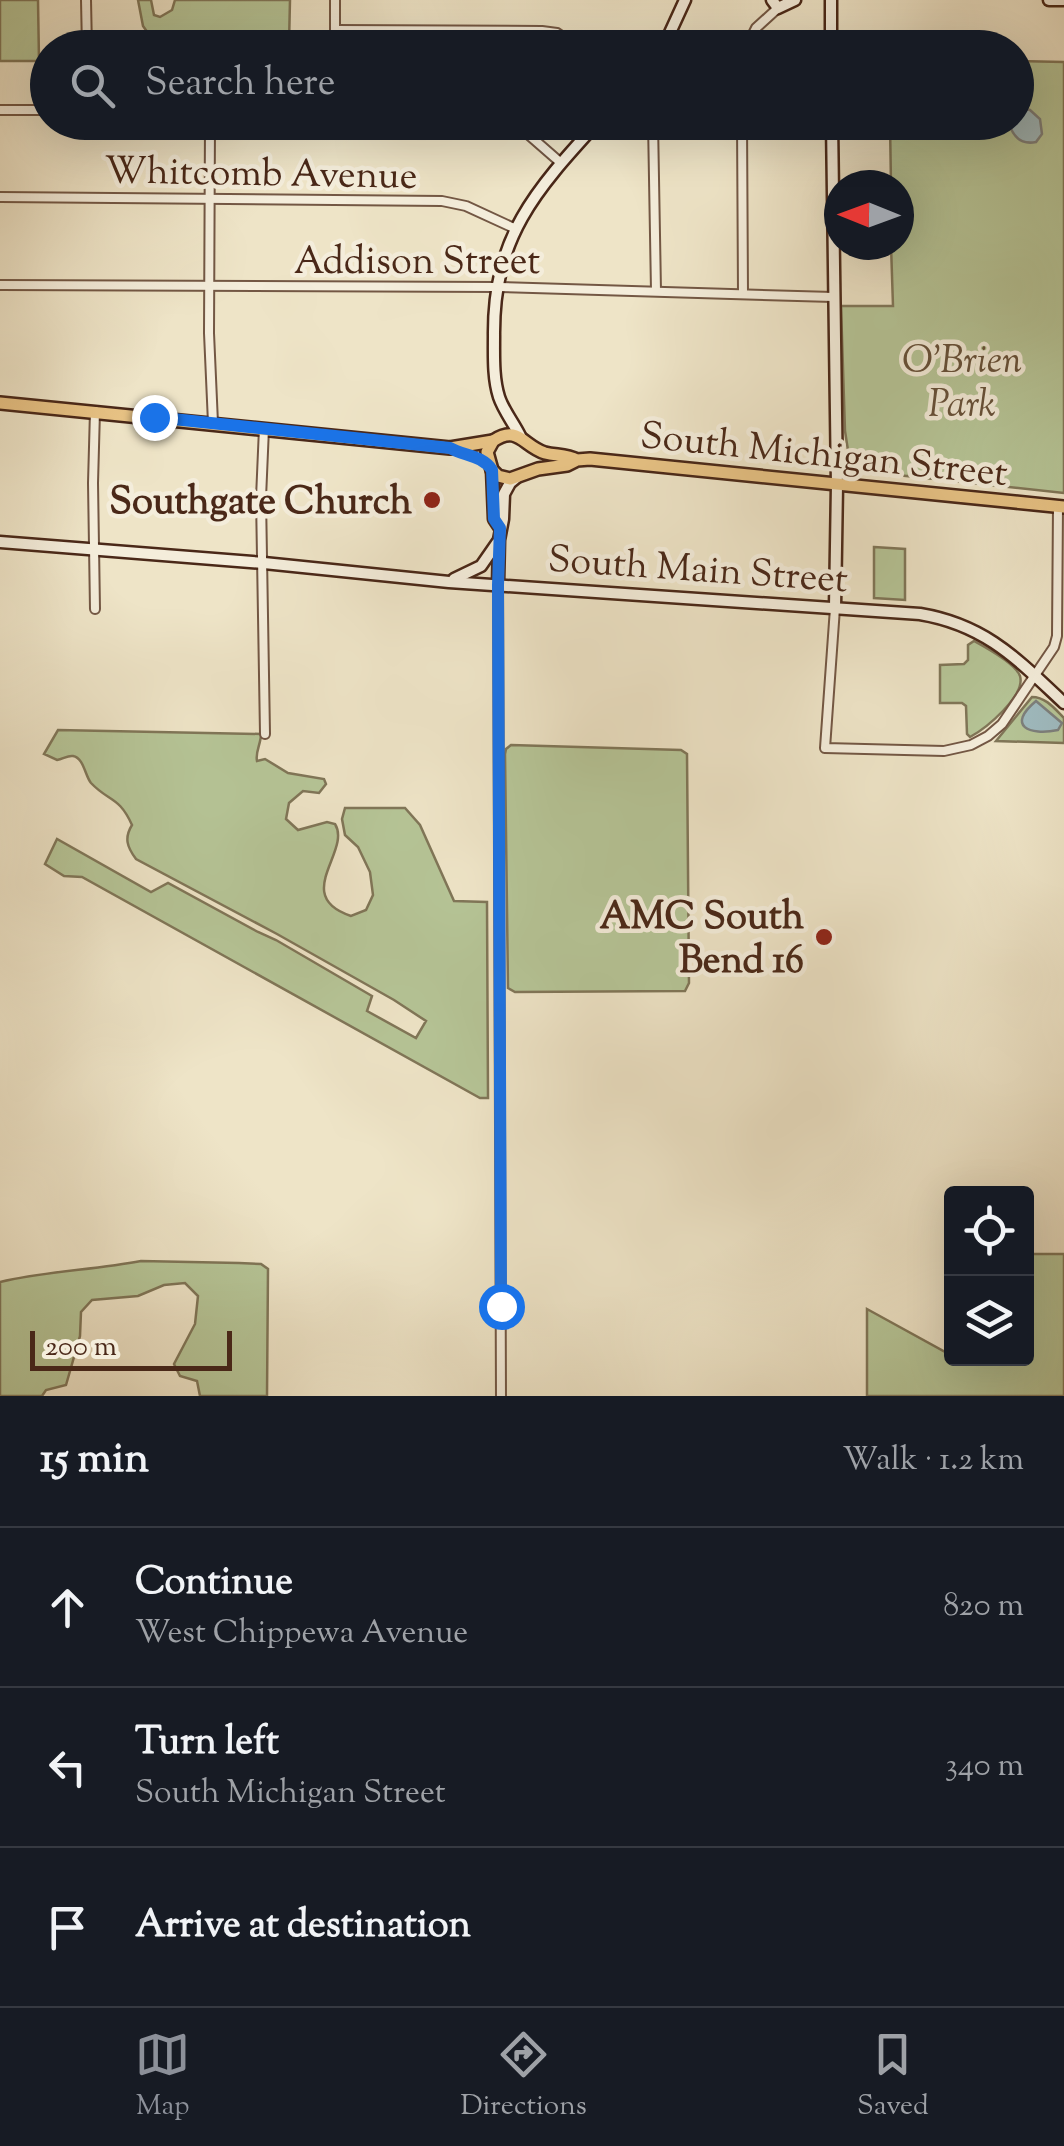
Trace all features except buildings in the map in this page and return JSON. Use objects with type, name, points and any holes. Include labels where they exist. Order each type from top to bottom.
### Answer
[{"type":"main road","points":[[0,403],[450,448],[509,434],[524,441],[530,464],[518,476],[504,478],[450,448]]},
{"type":"main road","points":[[490,468],[487,452],[495,439]]},
{"type":"main road","name":"South Michigan Street","points":[[524,441],[545,453],[567,454],[577,460],[1061,506]]},
{"type":"main road","name":"South Michigan Street","points":[[518,476],[577,460]]},
{"type":"street","points":[[86,0],[87,30]]},
{"type":"street","points":[[334,0],[335,30]]},
{"type":"street","points":[[755,30],[775,4],[795,0]]},
{"type":"street","points":[[831,0],[831,30]]},
{"type":"street","points":[[1049,0],[1064,0]]},
{"type":"street","points":[[671,30],[684,1]]},
{"type":"street","points":[[0,110],[30,110]]},
{"type":"street","points":[[210,140],[208,286],[213,424]]},
{"type":"street","points":[[535,140],[561,163]]},
{"type":"street","points":[[524,441],[504,410],[496,385],[494,317],[498,287],[516,229],[538,190],[582,140]]},
{"type":"street","points":[[653,140],[656,291]]},
{"type":"street","points":[[742,140],[743,293]]},
{"type":"street","points":[[832,140],[837,485],[835,607],[825,748],[957,750],[988,736],[1002,724],[1054,647],[1061,624],[1061,506]]},
{"type":"street","name":"Whitcomb Avenue","points":[[0,197],[450,202],[516,229]]},
{"type":"street","name":"Addison Street","points":[[0,285],[498,287],[833,296]]},
{"type":"street","points":[[495,439],[504,410]]},
{"type":"street","points":[[95,412],[96,609]]},
{"type":"street","points":[[264,428],[261,518],[265,734]]},
{"type":"street","points":[[490,468],[494,519],[500,534]]},
{"type":"street","points":[[501,1396],[498,585],[504,494],[518,476]]},
{"type":"street","points":[[449,582],[480,566],[500,534]]},
{"type":"street","name":"South Main Street","points":[[0,542],[449,582],[920,614],[950,620],[998,643],[1064,703]]},
{"type":"green space","points":[[0,0],[38,0],[38,30],[30,30],[30,61],[0,61]]},
{"type":"green space","points":[[138,0],[151,0],[154,15],[160,17],[172,10],[175,0],[290,0],[289,30],[146,30]]},
{"type":"green space","name":"O'Brien Park","points":[[1034,61],[1064,62],[1064,493],[851,470],[845,431],[841,306],[893,306],[891,260],[914,260],[914,170],[891,170],[890,140],[1034,140]]},
{"type":"green space","points":[[874,547],[905,549],[905,600],[874,598]]},
{"type":"green space","points":[[974,641],[1013,666],[1020,684],[1003,711],[970,737],[966,706],[940,703],[940,665],[964,664],[968,660],[968,645]]},
{"type":"green space","points":[[1032,697],[1046,701],[1064,718],[1064,743],[996,741]]},
{"type":"green space","points":[[58,730],[261,734],[257,761],[265,759],[288,773],[324,779],[326,784],[319,793],[303,791],[289,803],[286,819],[298,830],[327,822],[335,824],[338,835],[324,885],[326,897],[334,907],[351,916],[366,910],[373,895],[370,872],[358,847],[345,835],[345,808],[405,808],[420,825],[454,901],[487,902],[488,1098],[480,1098],[82,877],[64,876],[45,864],[57,839],[151,892],[168,883],[372,996],[367,1011],[416,1038],[426,1021],[277,934],[136,859],[128,842],[132,825],[123,809],[91,783],[77,757],[57,760],[44,754]]},
{"type":"green space","points":[[511,745],[681,750],[687,754],[689,983],[685,991],[515,992],[508,988],[505,754]]},
{"type":"green space","points":[[1034,1254],[1064,1254],[1064,1396],[867,1396],[867,1309],[944,1351],[944,1366],[1034,1366]]},
{"type":"green space","points":[[141,1261],[261,1264],[268,1269],[267,1396],[200,1396],[197,1381],[180,1376],[174,1364],[195,1324],[198,1296],[185,1283],[164,1285],[138,1296],[92,1300],[81,1312],[80,1336],[66,1385],[46,1390],[42,1396],[0,1396],[0,1282]]},
{"type":"water","points":[[1034,114],[1040,119],[1042,134],[1036,142],[1022,141],[1034,140]]},
{"type":"water","points":[[1036,701],[1062,723],[1058,730],[1038,732],[1025,727],[1023,717]]},
{"type":"place","name":"Southgate Church","points":[[432,500]]},
{"type":"place","name":"AMC South Bend 16","points":[[824,937]]},
{"type":"route","points":[[154,417],[450,448],[479,459],[492,470],[494,519],[500,528],[501,1306]]}]
